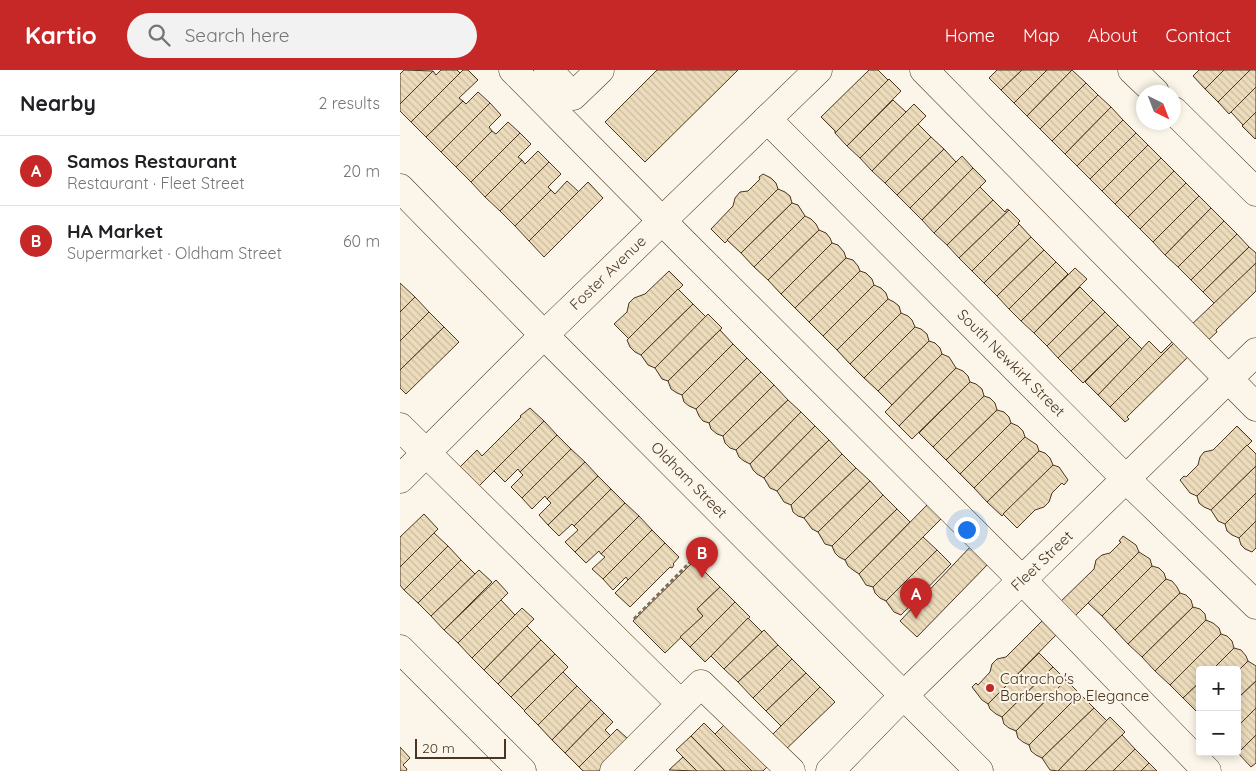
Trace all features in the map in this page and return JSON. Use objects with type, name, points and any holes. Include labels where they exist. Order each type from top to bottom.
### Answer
[{"type":"street","points":[[513,70],[1022,580],[1207,771]]},
{"type":"street","points":[[548,70],[573,96],[600,70]]},
{"type":"street","name":"Foster Avenue","points":[[400,479],[544,335],[818,70]]},
{"type":"street","points":[[924,70],[1256,407]]},
{"type":"street","points":[[1132,70],[1148,85]]},
{"type":"street","points":[[1181,118],[1256,192]]},
{"type":"street","name":"South Newkirk Street","points":[[767,120],[1126,479],[1256,605]]},
{"type":"street","name":"Oldham Street","points":[[400,188],[979,771]]},
{"type":"street","name":"Fleet Street","points":[[830,771],[904,695],[1256,352]]},
{"type":"street","points":[[400,427],[681,704]]},
{"type":"street","points":[[400,649],[522,771]]},
{"type":"street","points":[[614,771],[701,684],[791,771]]},
{"type":"path","points":[[614,639],[700,552]]},
{"type":"building","points":[[404,70],[433,71],[400,104],[400,74]]},
{"type":"building","points":[[441,70],[457,70],[460,73],[411,122],[400,111],[400,104],[433,71],[436,75]]},
{"type":"building","points":[[463,70],[468,70],[478,80],[459,98],[463,101],[426,137],[411,122]]},
{"type":"building","points":[[657,70],[738,70],[645,162],[605,122]]},
{"type":"building","points":[[869,70],[878,70],[888,80],[835,133],[821,117]]},
{"type":"building","points":[[997,70],[1022,70],[1001,90],[989,78]]},
{"type":"building","points":[[1022,70],[1047,70],[1014,103],[1001,90]]},
{"type":"building","points":[[1047,70],[1072,70],[1027,116],[1014,103]]},
{"type":"building","points":[[1072,70],[1086,83],[1040,129],[1027,116]]},
{"type":"building","points":[[1199,70],[1224,70],[1205,89],[1193,76]]},
{"type":"building","points":[[1224,70],[1250,70],[1218,102],[1205,89]]},
{"type":"building","points":[[1250,70],[1256,70],[1256,87],[1229,114],[1218,102]]},
{"type":"building","points":[[889,79],[901,91],[847,146],[835,133]]},
{"type":"building","points":[[1086,83],[1098,95],[1052,141],[1040,129]]},
{"type":"building","points":[[1256,87],[1256,112],[1243,125],[1231,112]]},
{"type":"building","points":[[478,92],[490,103],[441,152],[426,137],[463,101],[466,104]]},
{"type":"building","points":[[1098,95],[1111,107],[1065,154],[1052,141]]},
{"type":"building","points":[[893,100],[906,112],[860,158],[847,146]]},
{"type":"building","points":[[490,103],[501,115],[489,127],[492,131],[456,167],[441,152]]},
{"type":"building","points":[[914,104],[926,116],[872,171],[860,158]]},
{"type":"building","points":[[1111,107],[1123,120],[1077,166],[1065,154]]},
{"type":"building","points":[[1256,112],[1256,138],[1255,139],[1242,126]]},
{"type":"building","points":[[1123,120],[1136,133],[1090,179],[1077,166]]},
{"type":"building","points":[[508,122],[520,133],[471,182],[456,167],[492,131],[496,134]]},
{"type":"building","points":[[918,124],[931,137],[885,183],[872,171]]},
{"type":"building","points":[[520,133],[531,144],[518,157],[522,160],[485,197],[471,182]]},
{"type":"building","points":[[1136,133],[1148,145],[1102,191],[1090,179]]},
{"type":"building","points":[[931,137],[944,149],[897,195],[885,183]]},
{"type":"building","points":[[1148,145],[1161,158],[1115,204],[1102,191]]},
{"type":"building","points":[[944,149],[956,162],[910,208],[897,195]]},
{"type":"building","points":[[538,151],[549,162],[500,211],[485,197],[522,160],[525,164]]},
{"type":"building","points":[[962,156],[973,168],[922,220],[910,208]]},
{"type":"building","points":[[1161,158],[1174,171],[1128,217],[1115,204]]},
{"type":"building","points":[[549,162],[561,174],[548,187],[551,190],[515,226],[500,211]]},
{"type":"building","points":[[973,168],[986,181],[934,233],[922,220]]},
{"type":"building","points":[[1174,171],[1186,183],[1140,229],[1128,217]]},
{"type":"building","points":[[763,174],[776,183],[778,189],[725,243],[711,229],[733,206],[735,198],[740,192],[748,191]]},
{"type":"building","points":[[567,181],[579,192],[529,241],[515,226],[551,190],[555,194]]},
{"type":"building","points":[[588,182],[603,198],[544,257],[529,241]]},
{"type":"building","points":[[1186,183],[1199,196],[1153,242],[1140,229]]},
{"type":"building","points":[[980,187],[993,200],[947,245],[934,233]]},
{"type":"building","points":[[778,189],[790,196],[792,203],[741,253],[727,240]]},
{"type":"building","points":[[1199,196],[1211,208],[1165,255],[1153,242]]},
{"type":"building","points":[[993,200],[1005,212],[1007,209],[1009,210],[959,258],[947,245]]},
{"type":"building","points":[[792,203],[798,205],[805,216],[754,267],[741,253]]},
{"type":"building","points":[[1211,208],[1224,221],[1178,267],[1165,255]]},
{"type":"building","points":[[1009,210],[1020,221],[1019,224],[972,271],[959,258]]},
{"type":"building","points":[[805,216],[816,224],[819,230],[768,280],[754,267]]},
{"type":"building","points":[[1224,221],[1237,234],[1191,280],[1178,267]]},
{"type":"building","points":[[1019,224],[1031,237],[984,283],[972,271]]},
{"type":"building","points":[[819,230],[826,233],[832,243],[781,294],[768,280]]},
{"type":"building","points":[[1237,234],[1249,247],[1203,292],[1191,280]]},
{"type":"building","points":[[1031,237],[1044,250],[997,296],[984,283]]},
{"type":"building","points":[[832,243],[838,245],[846,258],[795,308],[781,294]]},
{"type":"building","points":[[1249,247],[1256,253],[1256,263],[1215,304],[1203,292]]},
{"type":"building","points":[[1044,250],[1056,262],[1009,309],[997,296]]},
{"type":"building","points":[[846,258],[853,260],[860,271],[809,322],[795,308]]},
{"type":"building","points":[[1056,262],[1068,274],[1021,321],[1009,309]]},
{"type":"building","points":[[1256,263],[1256,291],[1205,343],[1189,327]]},
{"type":"building","points":[[1075,268],[1087,279],[1034,333],[1021,321]]},
{"type":"building","points":[[669,271],[683,285],[629,339],[614,324],[627,312],[629,303],[634,298],[645,294]]},
{"type":"building","points":[[860,271],[866,273],[872,279],[874,285],[823,336],[809,322]]},
{"type":"building","points":[[400,283],[415,297],[400,312]]},
{"type":"building","points":[[874,285],[886,293],[888,299],[837,350],[823,336]]},
{"type":"building","points":[[1080,287],[1093,300],[1047,346],[1034,333]]},
{"type":"building","points":[[678,289],[693,304],[641,355],[635,352],[627,340]]},
{"type":"building","points":[[415,297],[429,312],[400,341],[400,312]]},
{"type":"building","points":[[888,299],[899,306],[901,313],[850,364],[837,350]]},
{"type":"building","points":[[1093,300],[1105,312],[1058,358],[1047,346]]},
{"type":"building","points":[[693,304],[706,317],[655,368],[648,365],[641,355]]},
{"type":"building","points":[[429,312],[444,327],[400,370],[400,341]]},
{"type":"building","points":[[1105,312],[1118,325],[1071,371],[1058,358]]},
{"type":"building","points":[[901,313],[912,320],[915,327],[864,378],[850,364]]},
{"type":"building","points":[[708,314],[722,328],[668,381],[662,379],[655,368]]},
{"type":"building","points":[[1118,325],[1130,337],[1083,383],[1071,371]]},
{"type":"building","points":[[444,327],[459,342],[406,394],[400,388],[400,370]]},
{"type":"building","points":[[915,327],[927,334],[929,341],[878,391],[864,378]]},
{"type":"building","points":[[720,330],[733,344],[682,395],[671,389],[668,381]]},
{"type":"building","points":[[1179,335],[1180,337],[1110,407],[1098,395],[1149,341],[1161,353]]},
{"type":"building","points":[[1130,337],[1142,349],[1098,395],[1085,382]]},
{"type":"building","points":[[1180,337],[1194,351],[1127,417],[1129,419],[1125,422],[1110,407]]},
{"type":"building","points":[[929,341],[935,343],[940,348],[942,354],[892,405],[878,391]]},
{"type":"building","points":[[733,344],[747,358],[696,409],[689,406],[684,402],[682,395]]},
{"type":"building","points":[[942,354],[949,357],[956,368],[899,426],[885,412]]},
{"type":"building","points":[[747,358],[761,372],[709,423],[703,421],[696,409]]},
{"type":"building","points":[[956,368],[968,376],[970,382],[912,439],[899,426]]},
{"type":"building","points":[[761,372],[774,385],[723,436],[717,434],[711,429],[709,423]]},
{"type":"building","points":[[970,382],[982,389],[984,396],[933,447],[919,433]]},
{"type":"building","points":[[774,385],[788,400],[736,450],[730,448],[725,443],[723,436]]},
{"type":"building","points":[[984,396],[990,398],[995,403],[997,410],[946,460],[933,447]]},
{"type":"building","points":[[788,400],[801,412],[750,464],[744,461],[739,457],[736,450]]},
{"type":"building","points":[[530,408],[544,421],[474,491],[455,472],[477,450],[482,456]]},
{"type":"building","points":[[997,410],[1004,412],[1009,417],[1011,423],[960,474],[946,460]]},
{"type":"building","points":[[801,412],[815,426],[764,478],[757,474],[750,464]]},
{"type":"building","points":[[544,421],[557,435],[520,472],[518,469],[505,482],[494,471]]},
{"type":"building","points":[[1011,423],[1023,431],[1025,437],[974,488],[960,474]]},
{"type":"building","points":[[815,426],[829,440],[777,491],[770,488],[764,478]]},
{"type":"building","points":[[1237,426],[1252,441],[1197,496],[1190,493],[1180,480],[1184,476],[1186,477],[1198,465],[1200,457],[1204,452],[1213,450]]},
{"type":"building","points":[[557,435],[571,449],[522,498],[511,487],[523,475],[520,472]]},
{"type":"building","points":[[1025,437],[1037,445],[1039,451],[987,502],[974,488]]},
{"type":"building","points":[[829,440],[842,454],[791,505],[784,502],[777,491]]},
{"type":"building","points":[[1247,445],[1256,454],[1256,466],[1211,510],[1204,507],[1199,503],[1197,496]]},
{"type":"building","points":[[571,449],[585,462],[547,499],[545,496],[532,509],[522,498]]},
{"type":"building","points":[[1039,451],[1045,453],[1050,458],[1053,465],[1002,516],[987,502]]},
{"type":"building","points":[[842,454],[856,468],[804,518],[798,516],[793,512],[791,505]]},
{"type":"building","points":[[585,462],[598,476],[548,525],[539,515],[551,503],[547,499]]},
{"type":"building","points":[[1053,465],[1059,467],[1068,480],[1052,493],[1049,502],[1044,507],[1035,510],[1017,528],[1003,514]]},
{"type":"building","points":[[1256,466],[1256,493],[1225,524],[1218,521],[1211,510]]},
{"type":"building","points":[[856,468],[870,481],[818,532],[812,529],[804,518]]},
{"type":"building","points":[[598,476],[611,489],[574,526],[572,524],[559,536],[548,525]]},
{"type":"building","points":[[870,481],[883,495],[832,546],[825,544],[818,532]]},
{"type":"building","points":[[611,489],[625,503],[575,552],[565,542],[578,530],[574,526]]},
{"type":"building","points":[[1256,493],[1256,521],[1239,538],[1232,535],[1227,531],[1225,524]]},
{"type":"building","points":[[883,495],[897,509],[845,560],[839,557],[832,546]]},
{"type":"building","points":[[625,503],[639,516],[601,554],[599,551],[586,563],[575,552]]},
{"type":"building","points":[[928,504],[942,518],[873,587],[866,585],[859,574]]},
{"type":"building","points":[[897,509],[910,522],[859,574],[848,566],[845,560]]},
{"type":"building","points":[[424,514],[438,529],[400,567],[400,537]]},
{"type":"building","points":[[639,516],[652,530],[603,579],[592,569],[605,557],[601,554]]},
{"type":"building","points":[[1256,521],[1256,548],[1252,552],[1241,545],[1239,538]]},
{"type":"building","points":[[652,530],[665,543],[628,580],[626,577],[613,590],[603,579]]},
{"type":"building","points":[[434,533],[448,546],[404,590],[400,585],[400,567]]},
{"type":"building","points":[[1123,536],[1136,545],[1139,552],[1068,623],[1053,609],[1094,569],[1096,560],[1102,555],[1110,553],[1121,542],[1119,541]]},
{"type":"building","points":[[923,537],[937,550],[886,601],[880,598],[875,593],[873,587]]},
{"type":"building","points":[[665,543],[679,557],[672,568],[670,567],[630,607],[615,593]]},
{"type":"building","points":[[972,545],[990,562],[917,637],[900,621]]},
{"type":"building","points":[[448,546],[461,560],[418,603],[404,590]]},
{"type":"building","points":[[937,550],[951,564],[901,615],[894,612],[886,601]]},
{"type":"building","points":[[1139,552],[1150,559],[1152,566],[1102,616],[1088,603]]},
{"type":"building","points":[[461,560],[475,574],[431,616],[418,603]]},
{"type":"building","points":[[694,561],[720,587],[697,609],[703,616],[665,653],[633,621]]},
{"type":"building","points":[[1152,566],[1159,568],[1164,573],[1166,579],[1115,630],[1102,616]]},
{"type":"building","points":[[479,570],[492,582],[444,630],[431,616]]},
{"type":"building","points":[[1166,579],[1172,581],[1180,593],[1128,644],[1115,630]]},
{"type":"building","points":[[496,580],[508,593],[458,643],[444,630]]},
{"type":"building","points":[[720,587],[735,602],[690,647],[680,637],[703,616],[697,609]]},
{"type":"building","points":[[1180,593],[1186,595],[1191,600],[1193,607],[1142,657],[1128,644]]},
{"type":"building","points":[[501,600],[515,615],[472,658],[458,643]]},
{"type":"building","points":[[735,602],[750,617],[705,662],[690,647]]},
{"type":"building","points":[[1193,607],[1200,609],[1205,614],[1206,620],[1155,671],[1142,657]]},
{"type":"building","points":[[522,608],[534,619],[484,670],[472,658]]},
{"type":"building","points":[[748,618],[762,632],[724,669],[711,656]]},
{"type":"building","points":[[1045,618],[1059,632],[988,704],[982,700],[972,687],[976,683],[978,685],[990,672],[992,664],[997,659],[1006,657]]},
{"type":"building","points":[[1206,620],[1219,628],[1221,634],[1170,685],[1155,671]]},
{"type":"building","points":[[527,626],[541,640],[498,684],[484,670]]},
{"type":"building","points":[[764,630],[778,645],[738,682],[724,669]]},
{"type":"building","points":[[1221,634],[1227,636],[1232,641],[1234,648],[1216,666],[1196,666],[1196,686],[1183,698],[1170,685]]},
{"type":"building","points":[[541,640],[555,654],[511,697],[498,684]]},
{"type":"building","points":[[778,645],[792,659],[753,698],[738,682]]},
{"type":"building","points":[[1234,648],[1241,650],[1248,661],[1241,668],[1241,666],[1216,666]]},
{"type":"building","points":[[1039,653],[1053,667],[1002,717],[996,714],[990,709],[988,704]]},
{"type":"building","points":[[555,654],[568,667],[525,711],[511,697]]},
{"type":"building","points":[[792,659],[806,673],[766,711],[753,698]]},
{"type":"building","points":[[1248,661],[1256,666],[1256,681],[1241,695],[1241,668]]},
{"type":"building","points":[[1053,667],[1066,680],[1016,731],[1009,728],[1004,724],[1002,717]]},
{"type":"building","points":[[563,672],[577,686],[538,725],[524,711]]},
{"type":"building","points":[[806,673],[820,687],[781,726],[766,711]]},
{"type":"building","points":[[1066,680],[1080,694],[1029,745],[1023,742],[1018,738],[1016,731]]},
{"type":"building","points":[[1256,681],[1256,708],[1241,723],[1241,711],[1241,695]]},
{"type":"building","points":[[577,686],[591,700],[552,740],[538,725]]},
{"type":"building","points":[[1196,686],[1196,711],[1183,698]]},
{"type":"building","points":[[820,687],[835,702],[779,756],[765,742]]},
{"type":"building","points":[[1080,694],[1094,708],[1042,758],[1036,755],[1031,751],[1029,745]]},
{"type":"building","points":[[591,700],[604,713],[565,753],[552,740]]},
{"type":"building","points":[[1094,708],[1107,721],[1058,771],[1050,770],[1042,758]]},
{"type":"building","points":[[1256,708],[1256,735],[1241,750],[1241,723]]},
{"type":"building","points":[[604,713],[613,722],[605,730],[611,736],[579,767],[565,753]]},
{"type":"building","points":[[1110,717],[1125,732],[1085,771],[1058,771]]},
{"type":"building","points":[[730,719],[772,762],[763,771],[752,771],[715,734]]},
{"type":"building","points":[[704,723],[752,771],[725,771],[691,736]]},
{"type":"building","points":[[617,729],[627,738],[621,744],[626,749],[604,771],[583,771],[579,767]]},
{"type":"building","points":[[1122,735],[1135,749],[1113,771],[1085,771]]},
{"type":"building","points":[[1256,735],[1256,763],[1251,767],[1241,756],[1241,750]]},
{"type":"building","points":[[691,736],[725,771],[697,771],[676,750]]},
{"type":"building","points":[[400,747],[410,758],[403,765],[407,769],[406,771],[400,771]]},
{"type":"building","points":[[1135,749],[1149,763],[1141,771],[1113,771]]},
{"type":"building","points":[[683,757],[697,771],[669,770]]},
{"type":"building","points":[[1149,763],[1157,771],[1141,771]]},
{"type":"place","name":"HA Market","points":[[702,578]]},
{"type":"place","name":"Samos Restaurant","points":[[916,619]]},
{"type":"place","name":"Catracho's Barbershop Elegance","points":[[990,688]]}]
